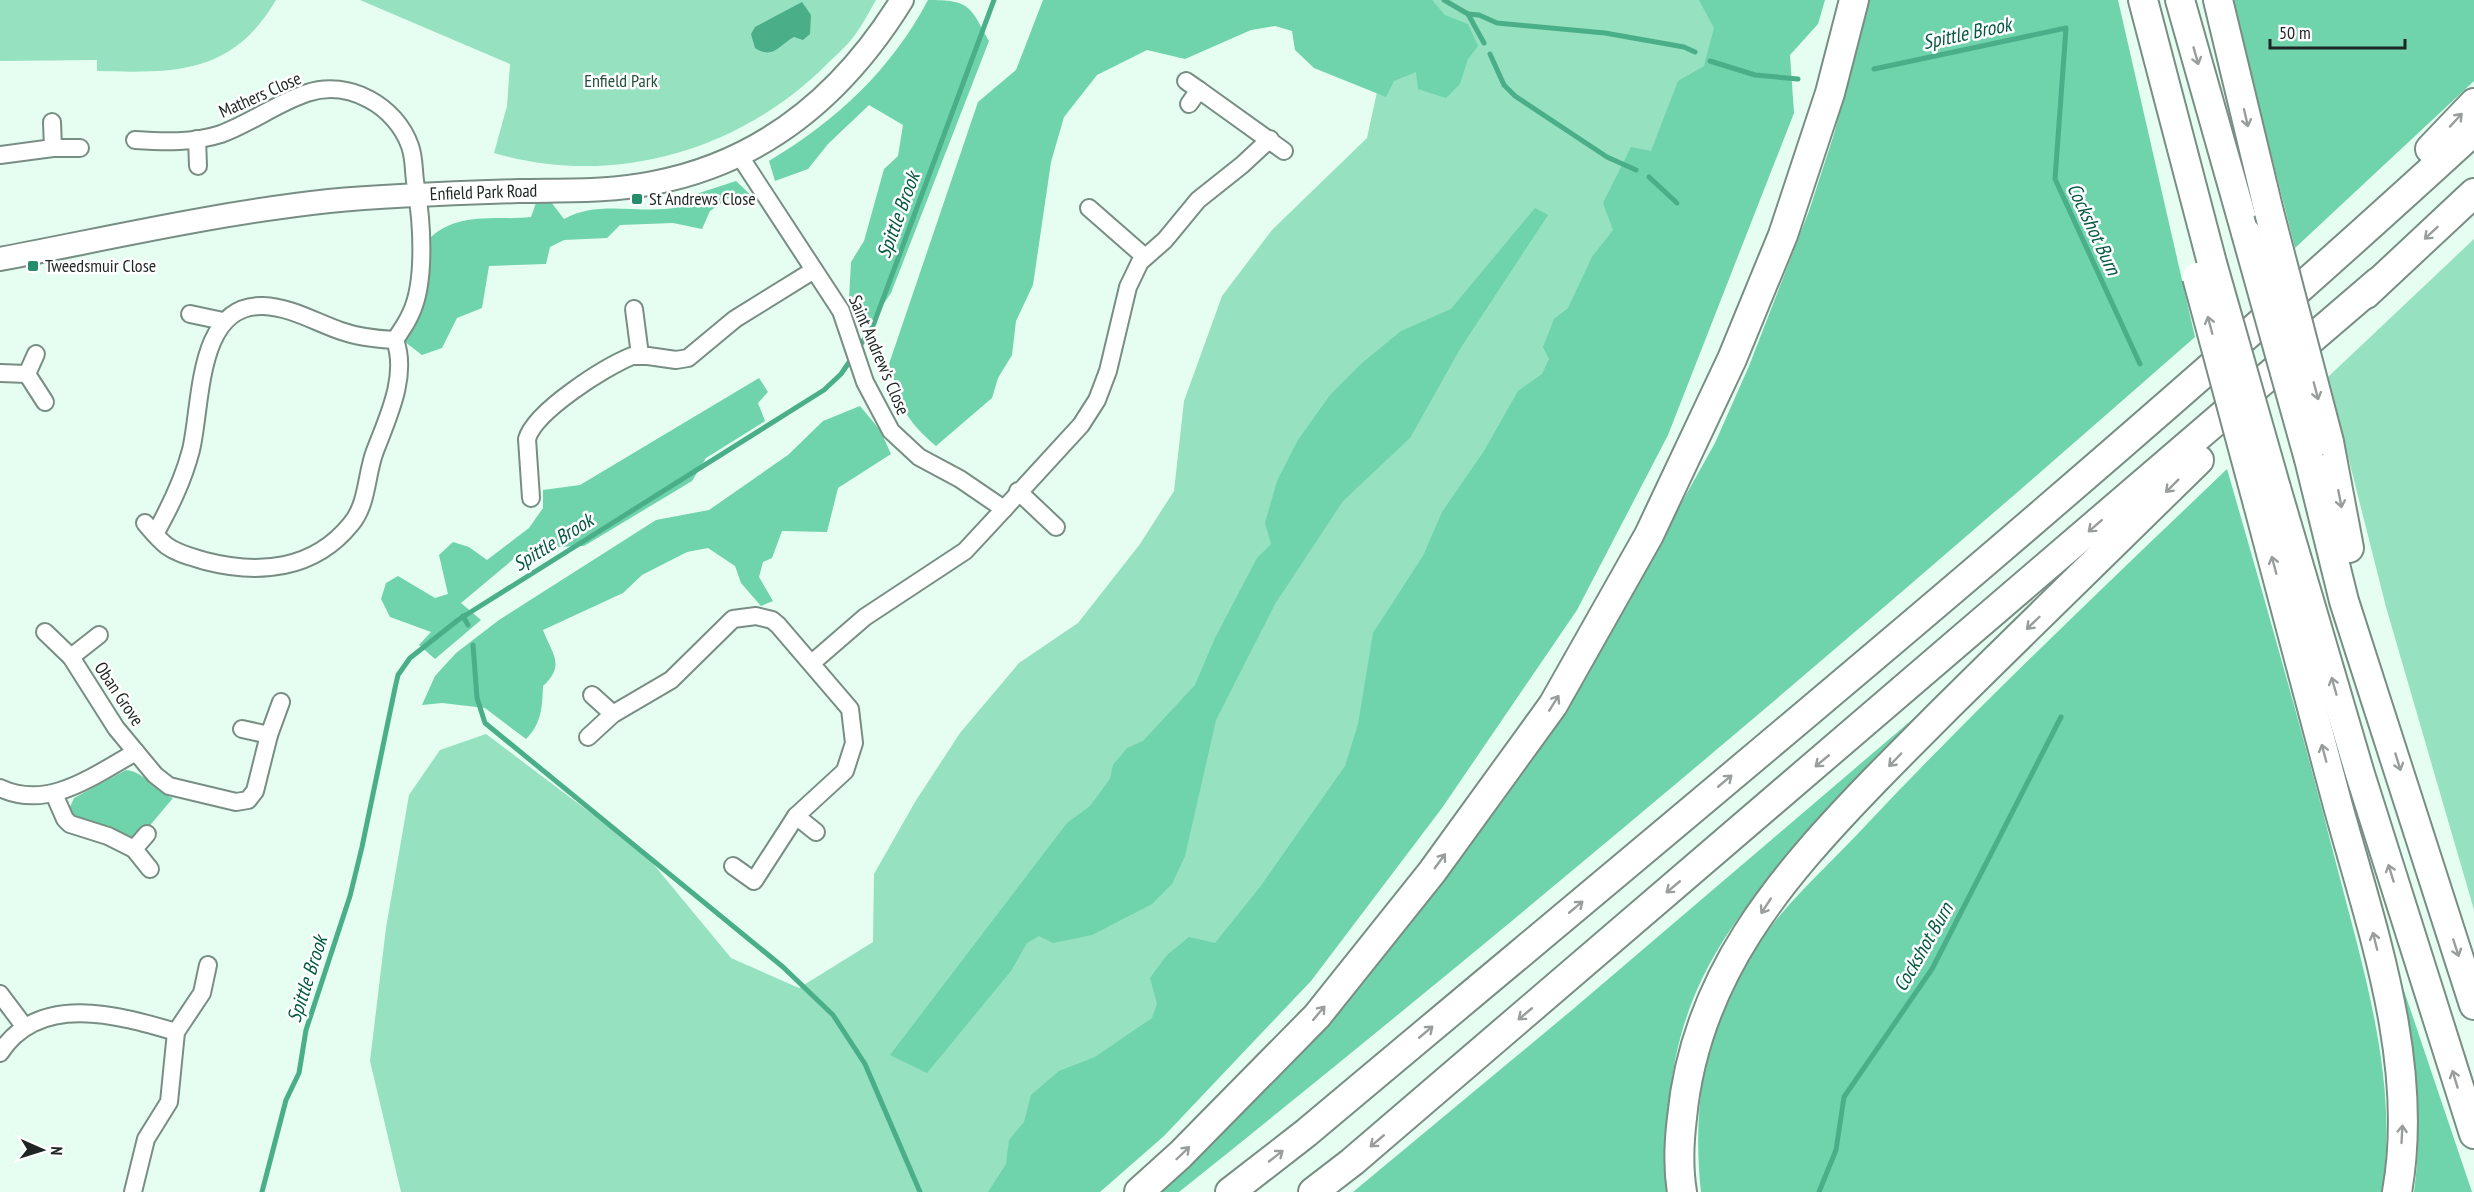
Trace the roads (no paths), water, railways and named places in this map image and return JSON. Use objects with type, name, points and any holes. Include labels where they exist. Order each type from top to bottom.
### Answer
[{"type":"highway","points":[[1139,1192],[1180,1155],[1317,1016],[1432,872],[1553,705],[1649,535],[1732,359],[1783,235],[1830,93],[1854,0]]},
{"type":"highway","points":[[2143,0],[2170,108],[2205,270],[2267,496],[2377,948],[2397,1041],[2403,1113],[2397,1192]]},
{"type":"highway","points":[[2180,0],[2246,233],[2319,450]]},
{"type":"highway","points":[[2218,0],[2269,212],[2319,450],[2380,706],[2474,1005]]},
{"type":"highway","points":[[2319,273],[2474,103]]},
{"type":"highway","points":[[1230,1192],[1306,1133],[1896,639],[2319,273],[2474,131]]},
{"type":"highway","points":[[1682,1192],[1679,1141],[1684,1092],[1693,1047],[1712,999],[1741,945],[1771,897],[1810,847],[1940,713],[2378,282],[2474,193]]},
{"type":"highway","points":[[1313,1192],[1352,1162],[1789,789],[2378,282]]},
{"type":"highway","points":[[2267,496],[2360,774],[2474,1134]]},
{"type":"street","name":"Enfield Park Road","points":[[0,259],[195,219],[332,201],[417,195],[613,189],[654,183],[705,169],[739,155],[789,126],[834,88],[859,63],[902,0]]},
{"type":"street","points":[[1189,104],[1193,86],[1284,151]]},
{"type":"street","name":"Mathers Close","points":[[135,140],[166,143],[197,139],[243,124],[310,92],[329,89],[359,94],[385,109],[404,133],[414,161],[417,195]]},
{"type":"street","points":[[52,122],[53,148]]},
{"type":"street","points":[[197,139],[198,166]]},
{"type":"street","points":[[813,662],[866,617],[965,551],[1081,425],[1097,400],[1108,371],[1128,287],[1136,267],[1164,240],[1198,200],[1270,139]]},
{"type":"street","points":[[0,154],[53,148],[80,148]]},
{"type":"street","name":"Saint Andrew's Close","points":[[739,155],[841,311],[880,414],[902,444],[1004,509]]},
{"type":"street","points":[[395,340],[351,334],[303,315],[273,307],[240,310],[223,321],[212,343],[184,474],[150,528],[166,546],[188,556],[259,570],[293,565],[334,541],[352,523],[362,503],[372,460],[386,423],[398,375],[400,358],[395,340],[411,314],[418,288],[417,195]]},
{"type":"street","points":[[1089,208],[1145,257]]},
{"type":"street","points":[[531,498],[527,439],[536,422],[552,406],[616,365],[640,355],[676,360],[688,358],[735,319],[814,270]]},
{"type":"street","points":[[634,309],[640,355]]},
{"type":"street","points":[[190,314],[223,321]]},
{"type":"street","points":[[27,374],[36,354]]},
{"type":"street","points":[[0,373],[27,374]]},
{"type":"street","points":[[27,374],[45,402]]},
{"type":"street","points":[[1018,491],[1056,527]]},
{"type":"street","points":[[588,737],[613,714],[660,688],[720,629],[740,616],[756,616],[772,620],[813,662],[850,710],[854,743],[845,771],[796,816],[754,880],[733,866]]},
{"type":"street","name":"Oban Grove","points":[[45,632],[71,657],[116,728],[154,774],[169,786],[243,802],[255,790],[269,735],[281,702]]},
{"type":"street","name":"Oban Grove","points":[[71,657],[99,635]]},
{"type":"street","points":[[592,695],[613,714]]},
{"type":"street","points":[[242,729],[269,735]]},
{"type":"street","name":"Oban Grove","points":[[0,788],[20,794],[54,794],[136,752]]},
{"type":"street","points":[[54,794],[65,819],[70,824],[114,838],[134,849],[150,869]]},
{"type":"street","points":[[796,816],[816,832]]},
{"type":"street","points":[[134,849],[147,834]]},
{"type":"street","points":[[133,1192],[146,1139],[170,1102],[176,1032],[202,993],[208,965]]},
{"type":"street","points":[[0,994],[24,1026]]},
{"type":"street","points":[[0,1053],[24,1026],[49,1016],[98,1014],[133,1020],[176,1032]]},
{"type":"waterway","name":"Spittle Brook","points":[[857,350],[873,326],[994,0]]},
{"type":"waterway","name":"Spittle Brook","points":[[1444,0],[1468,14],[1479,15],[1497,23],[1605,33],[1684,47],[1695,52]]},
{"type":"waterway","points":[[1468,14],[1484,43]]},
{"type":"waterway","name":"Cockshot Burn","points":[[1874,69],[2066,28],[2055,179],[2140,364]]},
{"type":"waterway","points":[[1490,54],[1504,85],[1515,96],[1607,157],[1636,170]]},
{"type":"waterway","name":"Spittle Brook","points":[[1710,61],[1755,75],[1798,79]]},
{"type":"waterway","points":[[1649,177],[1677,203]]},
{"type":"waterway","name":"Spittle Brook","points":[[262,1192],[286,1100],[299,1073],[306,1030],[350,896],[398,675],[410,658],[458,620],[824,390],[841,374],[852,358]]},
{"type":"waterway","points":[[463,616],[468,625]]},
{"type":"waterway","points":[[473,645],[477,698],[485,723],[783,967],[833,1015],[865,1064],[920,1192]]},
{"type":"waterway","name":"Cockshot Burn","points":[[1819,1192],[1836,1150],[1844,1097],[1932,969],[2061,717]]},
{"type":"place","name":"St Andrews Close","points":[[637,199]]},
{"type":"place","name":"Tweedsmuir Close","points":[[33,266]]},
{"type":"park label","name":"Enfield Park","points":[[621,81]]}]
